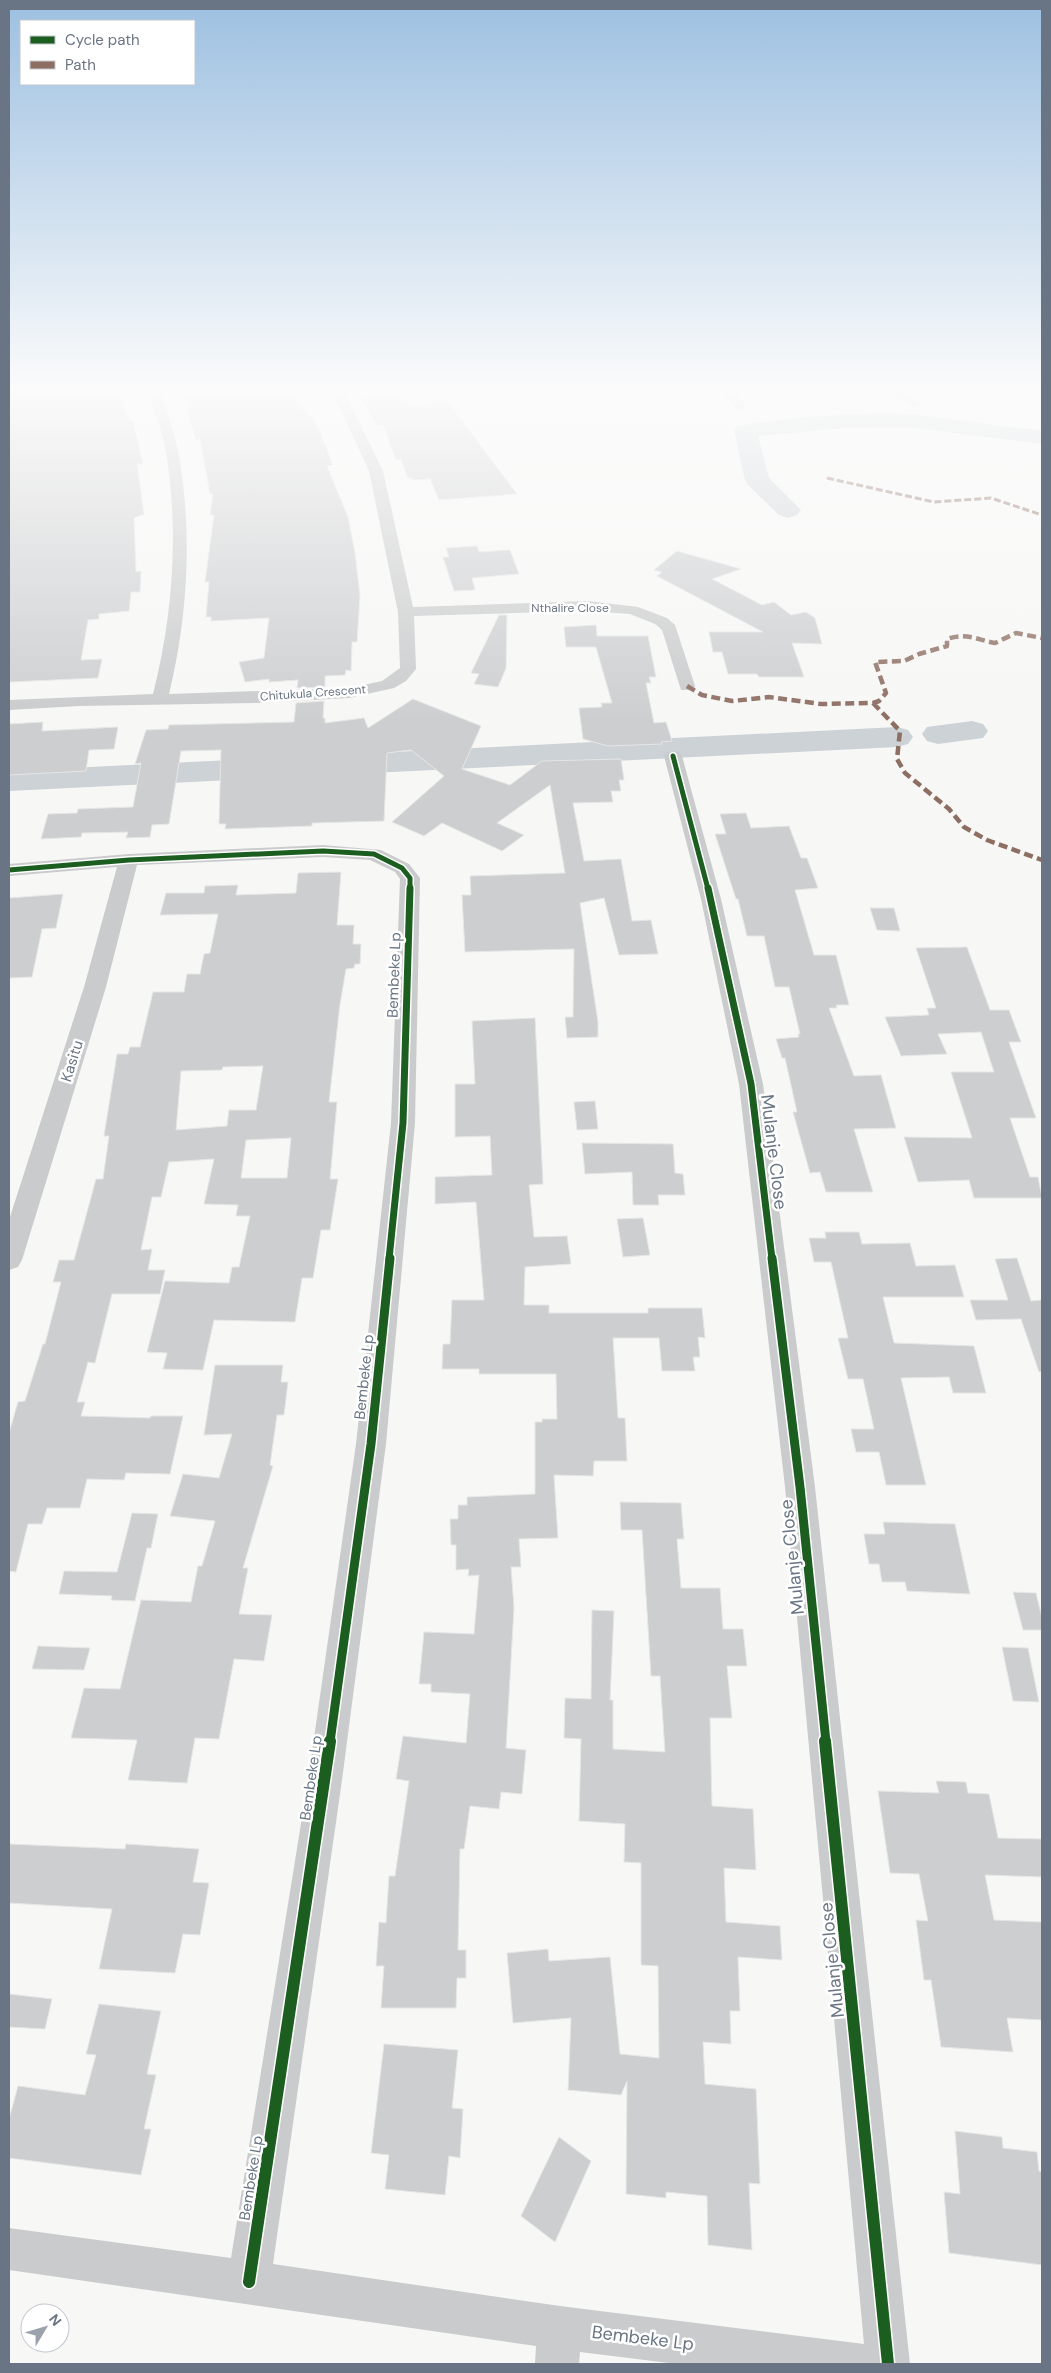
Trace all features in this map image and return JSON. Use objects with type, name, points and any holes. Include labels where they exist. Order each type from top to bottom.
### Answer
[{"type":"street","points":[[160,698],[169,660],[176,607],[178,522],[176,500]]},
{"type":"street","name":"Chitukula Crescent","points":[[9,705],[160,698],[297,696],[351,693],[384,687],[399,679],[408,669],[406,612],[383,500]]},
{"type":"street","name":"Nthalire Close","points":[[406,612],[588,606],[633,610],[660,621],[669,628],[687,686]]},
{"type":"street","name":"Mulanje Close","points":[[673,756],[711,899],[751,1084],[800,1487],[888,2364]]},
{"type":"street","name":"Bembeke Lp","points":[[9,870],[129,860],[323,850],[374,854],[388,859],[402,868],[410,878],[404,1123],[371,1444],[325,1780],[249,2282]]},
{"type":"street","name":"Kasitu","points":[[9,1260],[95,987],[129,860]]},
{"type":"street","name":"Bembeke Lp","points":[[9,2249],[249,2282],[558,2346],[859,2364]]},
{"type":"building","points":[[9,500],[142,500],[144,514],[134,518],[136,572],[141,571],[140,592],[131,592],[129,611],[99,614],[99,619],[88,620],[81,660],[102,659],[98,678],[9,682]]},
{"type":"building","points":[[212,500],[341,500],[348,517],[355,553],[360,596],[357,642],[352,642],[351,671],[346,670],[345,675],[325,676],[325,687],[297,688],[298,680],[269,682],[269,679],[245,682],[239,662],[264,658],[269,618],[211,621],[211,617],[206,617],[209,582],[205,582],[214,515],[210,515]]},
{"type":"building","points":[[477,546],[479,552],[510,550],[519,574],[472,578],[475,590],[454,591],[443,557],[449,557],[446,548]]},
{"type":"building","points":[[677,551],[741,569],[712,579],[762,605],[774,602],[791,615],[806,612],[815,618],[822,644],[792,643],[804,677],[759,677],[757,674],[728,674],[722,652],[713,652],[709,632],[763,632],[657,576],[662,572],[654,570]]},
{"type":"building","points":[[499,615],[507,615],[506,668],[498,687],[474,684],[479,674],[471,673]]},
{"type":"building","points":[[596,625],[597,636],[648,636],[656,677],[649,677],[651,683],[646,683],[654,723],[666,722],[672,741],[661,742],[662,744],[608,746],[583,739],[579,708],[602,707],[601,703],[612,703],[596,647],[566,647],[564,627]]},
{"type":"building","points":[[413,699],[481,726],[462,769],[510,785],[542,761],[621,759],[624,780],[619,780],[621,791],[611,791],[613,802],[573,803],[584,861],[621,859],[632,921],[651,920],[658,954],[619,955],[604,898],[580,903],[598,1022],[598,1037],[567,1038],[565,1017],[573,1017],[574,949],[465,952],[462,895],[471,895],[470,876],[565,873],[550,785],[497,823],[524,835],[502,851],[442,823],[424,836],[392,822],[444,776],[411,750],[387,753],[384,821],[312,823],[312,826],[225,829],[226,824],[219,824],[221,750],[181,751],[169,824],[152,825],[150,837],[126,838],[128,832],[82,833],[81,837],[41,839],[48,814],[77,813],[78,809],[133,807],[141,763],[135,764],[146,730],[168,729],[169,725],[294,722],[296,703],[324,701],[323,718],[325,718],[325,723],[364,718],[368,728]]},
{"type":"building","points":[[43,722],[42,731],[118,727],[114,749],[89,750],[86,771],[9,775],[9,724]]},
{"type":"building","points":[[746,813],[751,828],[789,826],[801,858],[807,858],[818,888],[795,890],[814,955],[836,955],[849,1005],[836,1005],[837,1008],[829,1008],[854,1076],[881,1075],[896,1128],[854,1129],[873,1192],[826,1192],[820,1172],[810,1173],[793,1112],[797,1112],[785,1058],[782,1058],[776,1039],[799,1037],[798,1034],[800,1034],[789,987],[775,987],[764,936],[747,936],[738,899],[736,899],[715,834],[726,834],[720,814]]},
{"type":"building","points":[[341,872],[337,925],[354,925],[353,944],[361,944],[360,964],[355,964],[354,968],[346,969],[340,1004],[329,1102],[337,1102],[330,1179],[338,1179],[330,1230],[321,1230],[313,1278],[302,1278],[295,1322],[214,1320],[203,1370],[163,1369],[167,1353],[147,1352],[165,1281],[229,1283],[232,1267],[239,1267],[250,1216],[236,1216],[238,1205],[204,1204],[214,1159],[169,1162],[161,1197],[152,1197],[141,1250],[152,1249],[148,1270],[165,1270],[160,1294],[112,1294],[95,1363],[88,1362],[77,1402],[85,1402],[81,1416],[150,1418],[151,1416],[183,1416],[170,1474],[126,1473],[124,1480],[87,1479],[80,1508],[47,1508],[42,1524],[28,1524],[16,1572],[9,1571],[9,1433],[18,1402],[25,1401],[43,1344],[45,1344],[61,1282],[53,1282],[59,1260],[74,1260],[96,1179],[103,1179],[109,1136],[104,1136],[117,1054],[128,1054],[130,1047],[140,1047],[153,992],[184,992],[187,974],[200,974],[204,954],[210,953],[218,914],[160,915],[166,893],[204,893],[205,886],[238,885],[236,895],[296,893],[298,873]],"holes":[[[263,1066],[256,1110],[229,1110],[227,1126],[176,1130],[181,1071]],[[291,1138],[287,1178],[241,1178],[246,1140]]]},
{"type":"building","points":[[63,894],[56,928],[42,929],[32,977],[9,978],[9,898]]},
{"type":"building","points":[[870,908],[894,908],[900,931],[877,930]]},
{"type":"building","points":[[967,947],[990,1010],[1009,1010],[1021,1042],[1009,1042],[1036,1118],[1010,1118],[1030,1177],[1038,1177],[1042,1198],[974,1198],[969,1180],[918,1182],[904,1137],[972,1138],[951,1072],[994,1072],[981,1032],[938,1034],[947,1054],[901,1056],[885,1017],[929,1015],[927,1008],[936,1008],[916,948]]},
{"type":"building","points":[[535,1018],[543,1184],[529,1185],[534,1237],[567,1236],[571,1264],[525,1267],[524,1305],[549,1305],[549,1313],[648,1313],[648,1308],[702,1308],[705,1338],[698,1337],[700,1357],[693,1357],[695,1371],[662,1371],[659,1338],[613,1338],[618,1418],[625,1418],[627,1461],[594,1461],[593,1476],[554,1475],[558,1538],[519,1539],[521,1567],[511,1567],[514,1608],[506,1748],[526,1750],[522,1794],[501,1792],[499,1809],[470,1806],[464,1849],[460,1849],[458,1950],[466,1950],[466,1978],[457,1978],[456,2008],[381,2008],[384,1966],[376,1966],[379,1922],[386,1923],[389,1876],[395,1876],[409,1781],[396,1779],[403,1736],[466,1743],[470,1694],[431,1692],[431,1684],[419,1684],[424,1632],[474,1634],[479,1575],[468,1576],[469,1569],[456,1570],[456,1545],[451,1545],[450,1519],[458,1519],[458,1505],[467,1505],[467,1497],[535,1494],[535,1422],[542,1422],[542,1419],[557,1419],[556,1374],[479,1374],[479,1369],[442,1369],[443,1344],[450,1344],[452,1300],[484,1300],[476,1202],[435,1204],[435,1177],[492,1175],[490,1136],[455,1137],[455,1084],[475,1084],[472,1021]]},
{"type":"building","points":[[595,1101],[598,1129],[577,1130],[574,1102]]},
{"type":"building","points":[[582,1143],[673,1144],[675,1173],[683,1174],[685,1195],[658,1195],[659,1205],[633,1205],[632,1172],[585,1174]]},
{"type":"building","points":[[643,1218],[650,1255],[623,1257],[617,1219]]},
{"type":"building","points":[[825,1232],[859,1232],[862,1244],[910,1243],[916,1266],[955,1265],[964,1297],[883,1297],[894,1343],[974,1346],[986,1393],[953,1393],[949,1377],[901,1378],[926,1485],[886,1485],[879,1452],[856,1452],[851,1429],[874,1429],[863,1379],[848,1379],[838,1338],[848,1338],[831,1262],[814,1262],[809,1238],[826,1238]]},
{"type":"building","points":[[1017,1258],[1031,1301],[1042,1300],[1042,1371],[1039,1372],[1021,1319],[976,1320],[970,1300],[1008,1300],[995,1259]]},
{"type":"building","points":[[215,1365],[283,1365],[281,1382],[288,1382],[284,1415],[277,1415],[270,1465],[273,1466],[243,1568],[248,1568],[239,1614],[272,1615],[264,1661],[234,1659],[219,1739],[195,1738],[187,1783],[128,1780],[137,1740],[71,1738],[84,1688],[120,1689],[141,1600],[191,1602],[198,1566],[202,1566],[215,1521],[170,1516],[183,1474],[219,1478],[232,1434],[204,1435]]},
{"type":"building","points":[[620,1502],[681,1503],[684,1539],[677,1539],[681,1588],[720,1588],[723,1629],[743,1629],[747,1666],[727,1666],[732,1718],[710,1718],[712,1806],[753,1809],[756,1870],[724,1868],[726,1922],[780,1926],[782,1960],[738,1957],[740,2011],[730,2011],[731,2044],[703,2042],[705,2084],[756,2089],[760,2184],[749,2183],[752,2250],[708,2245],[707,2196],[666,2192],[666,2198],[626,2194],[627,2081],[621,2095],[568,2090],[571,2018],[513,2023],[507,1953],[548,1949],[549,1961],[610,1957],[620,2054],[659,2058],[658,1966],[641,1965],[641,1863],[624,1862],[625,1824],[579,1821],[581,1739],[564,1738],[565,1698],[591,1699],[592,1610],[614,1611],[610,1700],[613,1700],[613,1749],[665,1752],[660,1676],[651,1676],[642,1530],[621,1530]]},
{"type":"building","points":[[132,1513],[158,1514],[151,1548],[147,1548],[135,1601],[111,1600],[112,1596],[59,1594],[64,1571],[117,1572]]},
{"type":"building","points":[[883,1522],[955,1524],[970,1594],[907,1591],[905,1582],[882,1582],[879,1564],[869,1564],[864,1534],[885,1534]]},
{"type":"building","points":[[1013,1592],[1036,1593],[1042,1618],[1042,1630],[1023,1630]]},
{"type":"building","points":[[38,1646],[90,1648],[84,1670],[32,1669]]},
{"type":"building","points":[[1002,1647],[1028,1648],[1039,1702],[1013,1701]]},
{"type":"building","points":[[936,1781],[966,1782],[968,1793],[989,1794],[998,1838],[1042,1839],[1042,1877],[985,1875],[994,1920],[1042,1922],[1042,2020],[1007,2018],[1013,2052],[941,2047],[931,1980],[924,1980],[916,1920],[928,1921],[919,1874],[890,1873],[878,1791],[939,1793]]},
{"type":"building","points":[[9,1844],[125,1849],[126,1844],[199,1849],[193,1882],[209,1883],[200,1935],[183,1934],[175,1973],[99,1969],[112,1909],[9,1903]]},
{"type":"building","points":[[9,1994],[52,1999],[45,2029],[9,2027]]},
{"type":"building","points":[[99,2004],[161,2011],[147,2074],[156,2075],[144,2129],[151,2129],[141,2175],[9,2158],[9,2119],[18,2086],[85,2095],[96,2055],[86,2054]]},
{"type":"building","points":[[384,2044],[458,2050],[452,2108],[463,2109],[460,2158],[449,2156],[445,2195],[385,2189],[389,2155],[371,2153]]},
{"type":"building","points":[[955,2131],[1002,2137],[1003,2148],[1037,2152],[1039,2171],[1042,2172],[1042,2265],[949,2253],[944,2192],[960,2194]]},
{"type":"building","points":[[559,2137],[591,2161],[555,2242],[521,2216]]},
{"type":"waterway","points":[[777,500],[788,510]]},
{"type":"waterway","points":[[938,734],[972,731]]},
{"type":"waterway","points":[[9,781],[897,737]]},
{"type":"marked path","points":[[924,500],[934,502],[966,500]]},
{"type":"marked path","points":[[996,500],[1042,515]]},
{"type":"marked path","points":[[687,686],[702,695],[732,701],[769,697],[821,704],[873,703],[879,701],[886,693],[875,662],[904,661],[919,654],[947,646],[947,639],[953,637],[980,638],[995,643],[1016,633],[1042,638]]},
{"type":"marked path","points":[[873,703],[900,731],[901,737],[897,759],[905,773],[949,809],[964,827],[987,840],[1042,860]]},
{"type":"cycle path","points":[[673,756],[711,899],[751,1084],[800,1487],[888,2364]]},
{"type":"cycle path","points":[[9,870],[129,860],[323,851],[374,854],[402,868],[410,878],[403,1123],[371,1444],[325,1780],[249,2282]]}]
